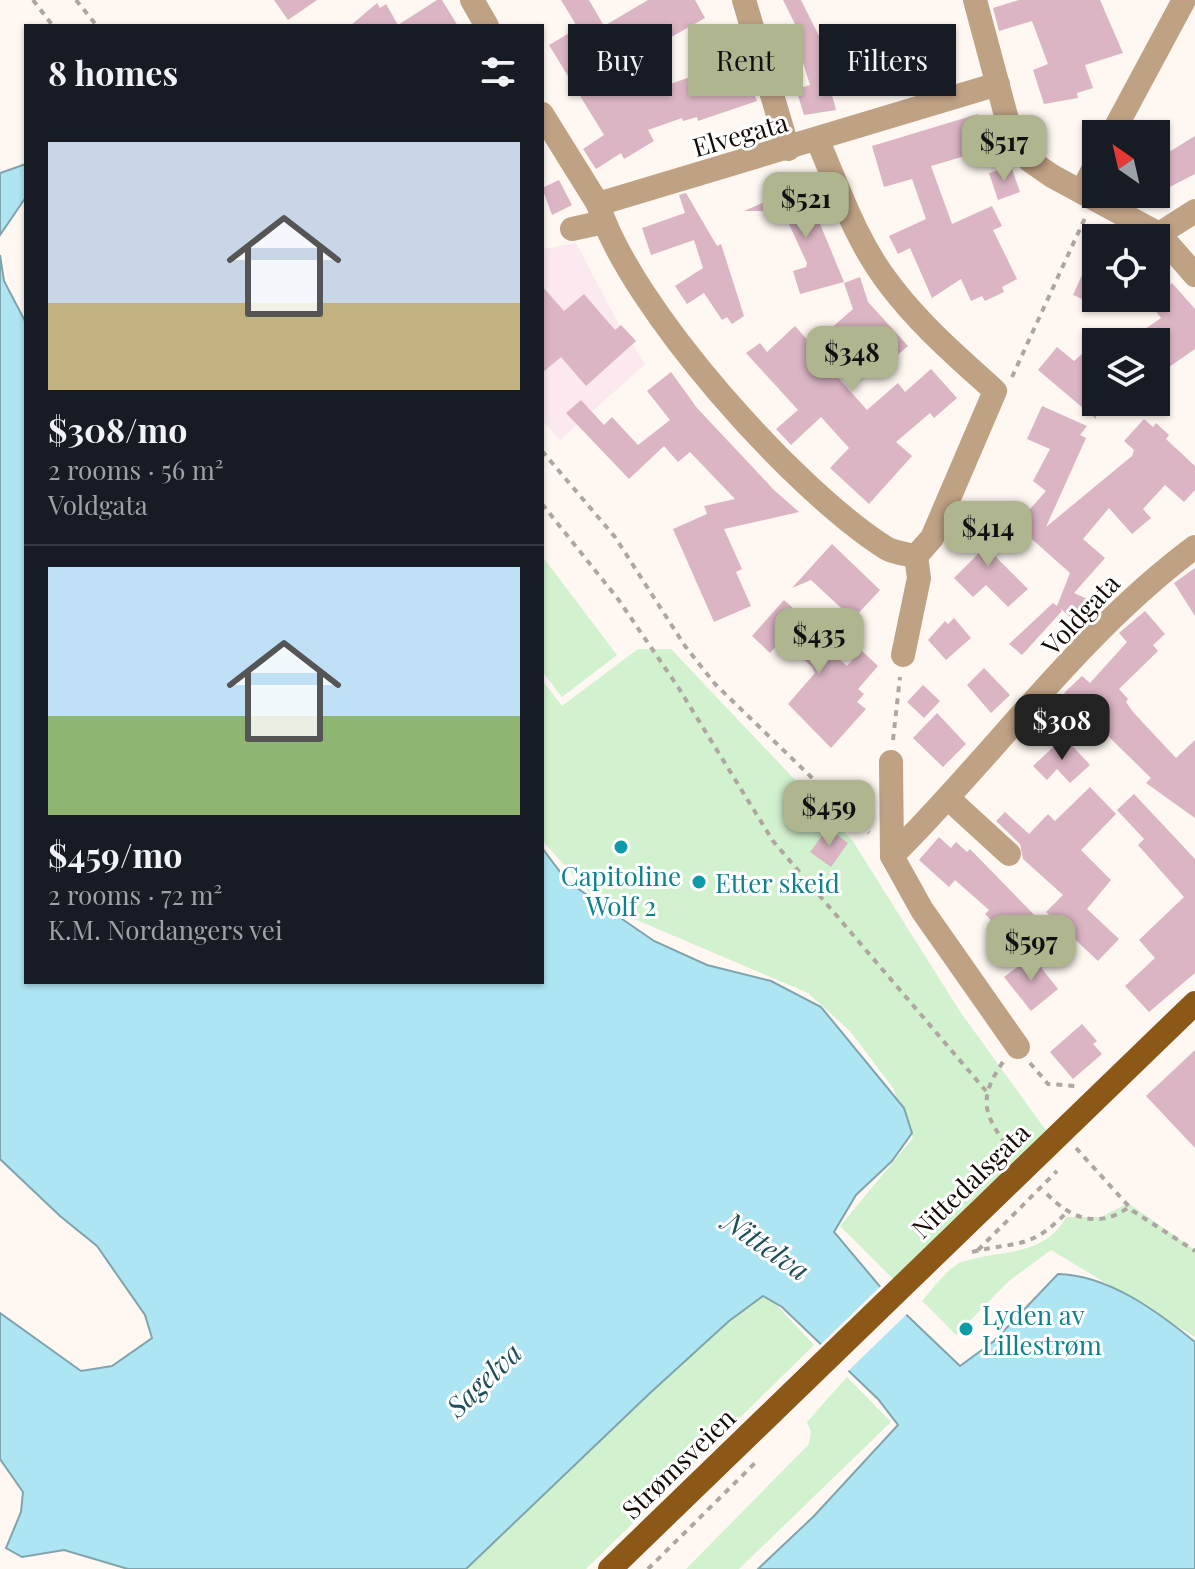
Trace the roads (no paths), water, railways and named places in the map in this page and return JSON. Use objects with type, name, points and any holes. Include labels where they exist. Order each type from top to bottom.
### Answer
[{"type":"main road","name":"Nittedalsgata","points":[[786,1398],[1195,1003]]},
{"type":"main road","name":"Strømsveien","points":[[610,1569],[786,1398]]},
{"type":"street","points":[[472,0],[486,24]]},
{"type":"street","points":[[744,0],[788,149]]},
{"type":"street","points":[[975,0],[1012,138],[1029,160],[1082,191]]},
{"type":"street","points":[[1120,120],[1184,0]]},
{"type":"street","name":"Elvegata","points":[[572,229],[601,213],[788,149],[998,84]]},
{"type":"street","points":[[544,117],[642,288],[697,365],[769,447],[889,550],[916,556]]},
{"type":"street","points":[[818,141],[855,228],[889,284],[936,337],[995,391],[932,538],[916,556],[919,578],[903,655]]},
{"type":"street","points":[[1112,208],[1141,224]]},
{"type":"street","points":[[1170,227],[1195,211]]},
{"type":"street","points":[[1170,247],[1195,275]]},
{"type":"street","name":"Voldgata","points":[[892,856],[950,800],[1125,605],[1195,547]]},
{"type":"street","points":[[891,762],[892,856],[922,910],[1018,1047]]},
{"type":"street","points":[[950,800],[1009,854]]},
{"type":"water","points":[[24,165],[24,200],[0,235],[0,173]]},
{"type":"water","points":[[0,255],[4,281],[24,319],[24,984],[544,984],[544,851],[567,881],[654,941],[707,965],[771,981],[821,1007],[904,1108],[912,1133],[892,1161],[856,1195],[834,1232],[893,1302],[960,1366],[994,1341],[1058,1274],[1077,1276],[1113,1288],[1165,1318],[1195,1342],[1195,1569],[758,1569],[814,1516],[898,1425],[878,1399],[782,1307],[763,1296],[729,1321],[649,1394],[466,1569],[128,1569],[64,1550],[22,1557],[6,1548],[21,1512],[23,1492],[0,1459],[0,1313],[81,1371],[112,1366],[152,1338],[145,1315],[97,1246],[0,1159]]},
{"type":"place","name":"Capitoline Wolf 2","points":[[621,847]]},
{"type":"place","name":"Etter skeid","points":[[699,882]]},
{"type":"place","name":"Lyden av Lillestrøm","points":[[966,1329]]},
{"type":"water label","name":"Nittelva","points":[[767,1245]]},
{"type":"water label","name":"Sagelva","points":[[483,1379]]}]
